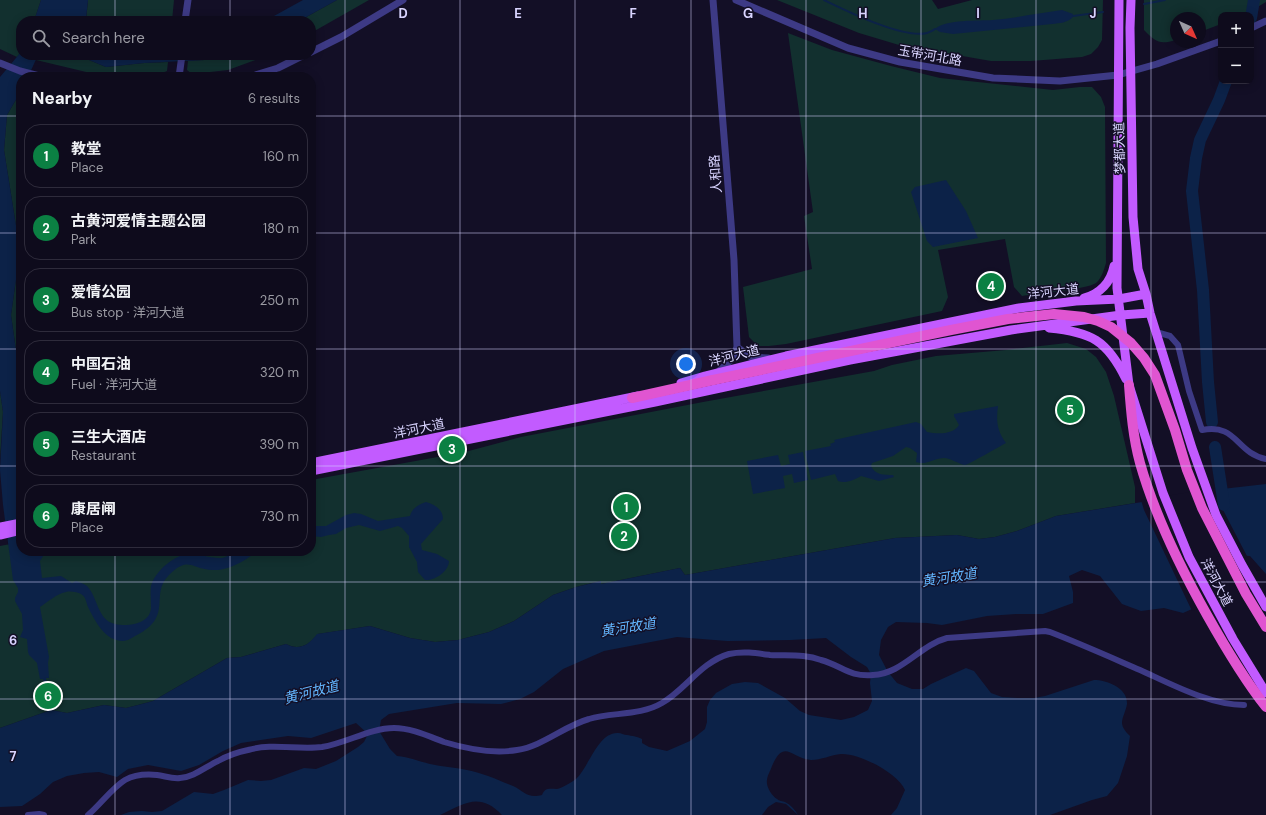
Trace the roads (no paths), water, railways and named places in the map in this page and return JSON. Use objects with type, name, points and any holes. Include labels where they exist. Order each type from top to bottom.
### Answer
[{"type":"highway","points":[[632,398],[715,377],[944,331],[1008,320],[1054,314],[1084,316],[1098,321],[1111,327],[1131,343],[1144,358],[1155,375],[1175,430],[1187,470],[1202,508],[1246,594],[1266,627]]},
{"type":"highway","points":[[1129,385],[1132,425],[1140,463],[1157,512],[1195,595],[1234,662],[1266,707]]},
{"type":"main road","name":"梦都大道","points":[[1117,288],[1119,0]]},
{"type":"main road","name":"梦都大道","points":[[1131,0],[1130,72],[1133,217],[1138,269],[1146,294]]},
{"type":"main road","points":[[1076,301],[1090,297],[1104,287],[1112,274],[1118,244]]},
{"type":"main road","name":"洋河大道","points":[[1117,288],[1129,385],[1170,513],[1189,557],[1239,649],[1266,693]]},
{"type":"main road","name":"洋河大道","points":[[715,377],[780,358],[1019,308],[1076,301],[1119,299],[1146,294]]},
{"type":"main road","points":[[1146,294],[1150,313],[1192,448],[1216,515],[1266,607]]},
{"type":"main road","name":"洋河大道","points":[[316,471],[655,402],[850,360],[1031,327],[1121,315],[1150,313]]},
{"type":"main road","points":[[1031,327],[1069,330],[1087,335],[1100,342],[1112,356],[1129,385]]},
{"type":"main road","name":"洋河大道","points":[[316,462],[632,398]]},
{"type":"main road","points":[[0,527],[16,524]]},
{"type":"main road","points":[[0,535],[16,531]]},
{"type":"street","points":[[186,16],[188,0]]},
{"type":"street","points":[[316,50],[341,37],[403,0]]},
{"type":"street","name":"人和路","points":[[713,0],[734,260],[737,347]]},
{"type":"street","name":"玉带河北路","points":[[736,0],[848,48],[900,62],[993,78],[1060,81],[1118,75],[1157,64],[1218,42]]},
{"type":"street","points":[[1254,27],[1266,21]]},
{"type":"street","points":[[180,72],[182,60]]},
{"type":"street","points":[[265,72],[278,68],[294,60]]},
{"type":"street","points":[[0,62],[24,72]]},
{"type":"street","points":[[1156,332],[1170,336],[1178,345],[1189,391],[1202,430],[1221,430],[1229,433],[1250,453],[1266,459]]},
{"type":"street","points":[[715,377],[732,359],[737,347],[755,358],[780,358]]},
{"type":"street","points":[[0,523],[11,525]]},
{"type":"street","points":[[88,815],[119,784],[135,776],[158,775],[180,778],[196,773],[218,760],[251,748],[299,748],[323,746],[394,728],[470,749],[504,752],[528,749],[567,728],[590,718],[641,710],[661,704],[705,667],[727,655],[740,652],[808,656],[828,662],[852,674],[881,674],[892,670],[928,646],[947,638],[1045,631],[1092,649],[1202,696],[1232,705],[1244,705]]},
{"type":"street","points":[[28,815],[44,815]]},
{"type":"water","points":[[41,0],[88,0],[86,16],[36,16]]},
{"type":"water","points":[[303,0],[337,0],[308,16],[274,16]]},
{"type":"water","points":[[1062,10],[1073,14],[1073,17],[1066,22],[953,34],[940,32],[935,29],[954,22],[1002,19]]},
{"type":"water","points":[[16,58],[16,60],[36,60],[30,72],[16,72],[16,100],[7,115],[4,150],[16,226],[16,279],[11,315],[16,350],[16,556],[43,556],[40,561],[42,578],[61,576],[72,583],[76,581],[80,582],[87,586],[91,591],[101,613],[109,622],[126,625],[143,621],[150,613],[152,582],[160,571],[174,559],[181,556],[222,558],[228,556],[251,556],[224,569],[213,570],[186,565],[176,569],[163,583],[158,613],[155,620],[148,628],[125,641],[111,638],[101,629],[83,595],[76,592],[68,592],[55,596],[40,607],[49,657],[49,678],[46,678],[47,683],[44,683],[43,679],[40,679],[37,663],[29,655],[27,639],[20,637],[23,630],[22,614],[15,601],[18,588],[13,580],[0,470],[3,412],[0,391],[0,77]]},
{"type":"water","points":[[89,60],[204,60],[144,63],[106,67]]},
{"type":"water","points":[[946,180],[966,211],[978,238],[933,247],[927,241],[911,192],[915,187]]},
{"type":"water","points":[[998,406],[998,426],[1006,443],[965,465],[944,458],[919,463],[916,462],[917,453],[906,447],[893,456],[872,463],[871,466],[877,473],[883,475],[893,475],[894,477],[879,481],[861,476],[844,482],[838,481],[835,474],[811,480],[805,451],[831,446],[830,444],[835,442],[834,440],[916,422],[921,424],[927,432],[949,432],[953,431],[959,425],[954,414]]},
{"type":"water","points":[[803,452],[808,480],[794,483],[792,474],[783,476],[785,488],[753,494],[747,461],[778,455],[781,466],[790,464],[788,455]]},
{"type":"water","name":"黄河故道","points":[[1266,484],[1266,574],[1250,556],[1213,554],[1208,602],[1183,613],[1164,608],[1141,611],[1122,604],[1100,576],[1082,570],[1069,576],[1073,592],[1073,603],[1043,614],[987,616],[942,625],[896,622],[888,627],[881,640],[879,655],[888,672],[897,683],[912,689],[923,689],[966,668],[974,671],[991,693],[1002,697],[1034,698],[1045,696],[1094,680],[1110,683],[1120,689],[1126,698],[1127,704],[1122,725],[1130,736],[1127,756],[1118,783],[1107,796],[1050,815],[891,815],[897,808],[905,790],[895,777],[877,765],[867,760],[849,755],[841,754],[811,760],[804,759],[784,751],[776,758],[768,775],[767,784],[773,796],[789,805],[798,815],[786,804],[776,802],[768,807],[762,815],[502,815],[487,804],[472,802],[440,815],[121,815],[129,812],[162,811],[194,792],[213,794],[248,780],[271,780],[304,768],[316,769],[336,761],[364,742],[368,734],[356,723],[311,738],[288,736],[241,743],[223,751],[199,765],[181,771],[148,765],[128,769],[117,777],[99,772],[67,776],[53,782],[40,794],[22,806],[0,807],[0,728],[51,710],[67,713],[104,705],[126,708],[153,701],[227,658],[241,657],[286,644],[295,647],[303,646],[311,641],[317,634],[370,626],[410,638],[435,642],[458,640],[489,632],[514,621],[553,595],[576,587],[601,581],[601,584],[680,568],[685,575],[895,538],[957,535],[979,539],[995,537],[1017,531],[1056,516],[1222,489]],"holes":[[[677,637],[727,641],[826,638],[867,667],[871,674],[870,683],[872,701],[868,710],[854,717],[841,720],[809,715],[800,711],[785,698],[758,683],[745,682],[732,684],[716,693],[710,700],[707,707],[707,722],[705,729],[690,741],[667,751],[649,747],[642,743],[642,739],[636,737],[619,733],[611,734],[599,744],[581,774],[576,779],[567,785],[557,789],[546,790],[542,795],[537,796],[526,794],[513,786],[479,773],[397,756],[390,749],[379,731],[381,720],[389,714],[457,703],[501,704],[520,699],[534,692],[563,669],[604,651]]]},
{"type":"water","points":[[426,502],[432,504],[440,510],[443,515],[443,519],[421,544],[422,550],[437,554],[449,561],[444,572],[433,579],[425,580],[418,572],[417,562],[409,547],[409,536],[402,528],[398,526],[380,531],[359,525],[346,528],[336,534],[316,536],[316,526],[326,526],[346,515],[354,513],[361,514],[378,521],[410,516],[412,511],[420,504]]},
{"type":"waterway","points":[[824,0],[875,23],[904,32],[917,34],[927,33],[935,29]]},
{"type":"waterway","points":[[1144,4],[1165,0]]},
{"type":"waterway","points":[[1252,12],[1254,0]]},
{"type":"waterway","points":[[1073,16],[1103,12]]},
{"type":"waterway","points":[[1212,422],[1208,382],[1203,290],[1192,191],[1200,140],[1225,84]]},
{"type":"waterway","points":[[1215,447],[1224,505]]},
{"type":"waterway","points":[[48,698],[51,712]]},
{"type":"place","name":"中国石油","points":[[991,286]]},
{"type":"place","name":"三生大酒店","points":[[1070,410]]},
{"type":"place","name":"爱情公园","points":[[452,449]]},
{"type":"place","name":"教堂","points":[[626,507]]},
{"type":"place","name":"古黄河爱情主题公园","points":[[624,536]]},
{"type":"place","name":"康居闸","points":[[48,696]]}]
